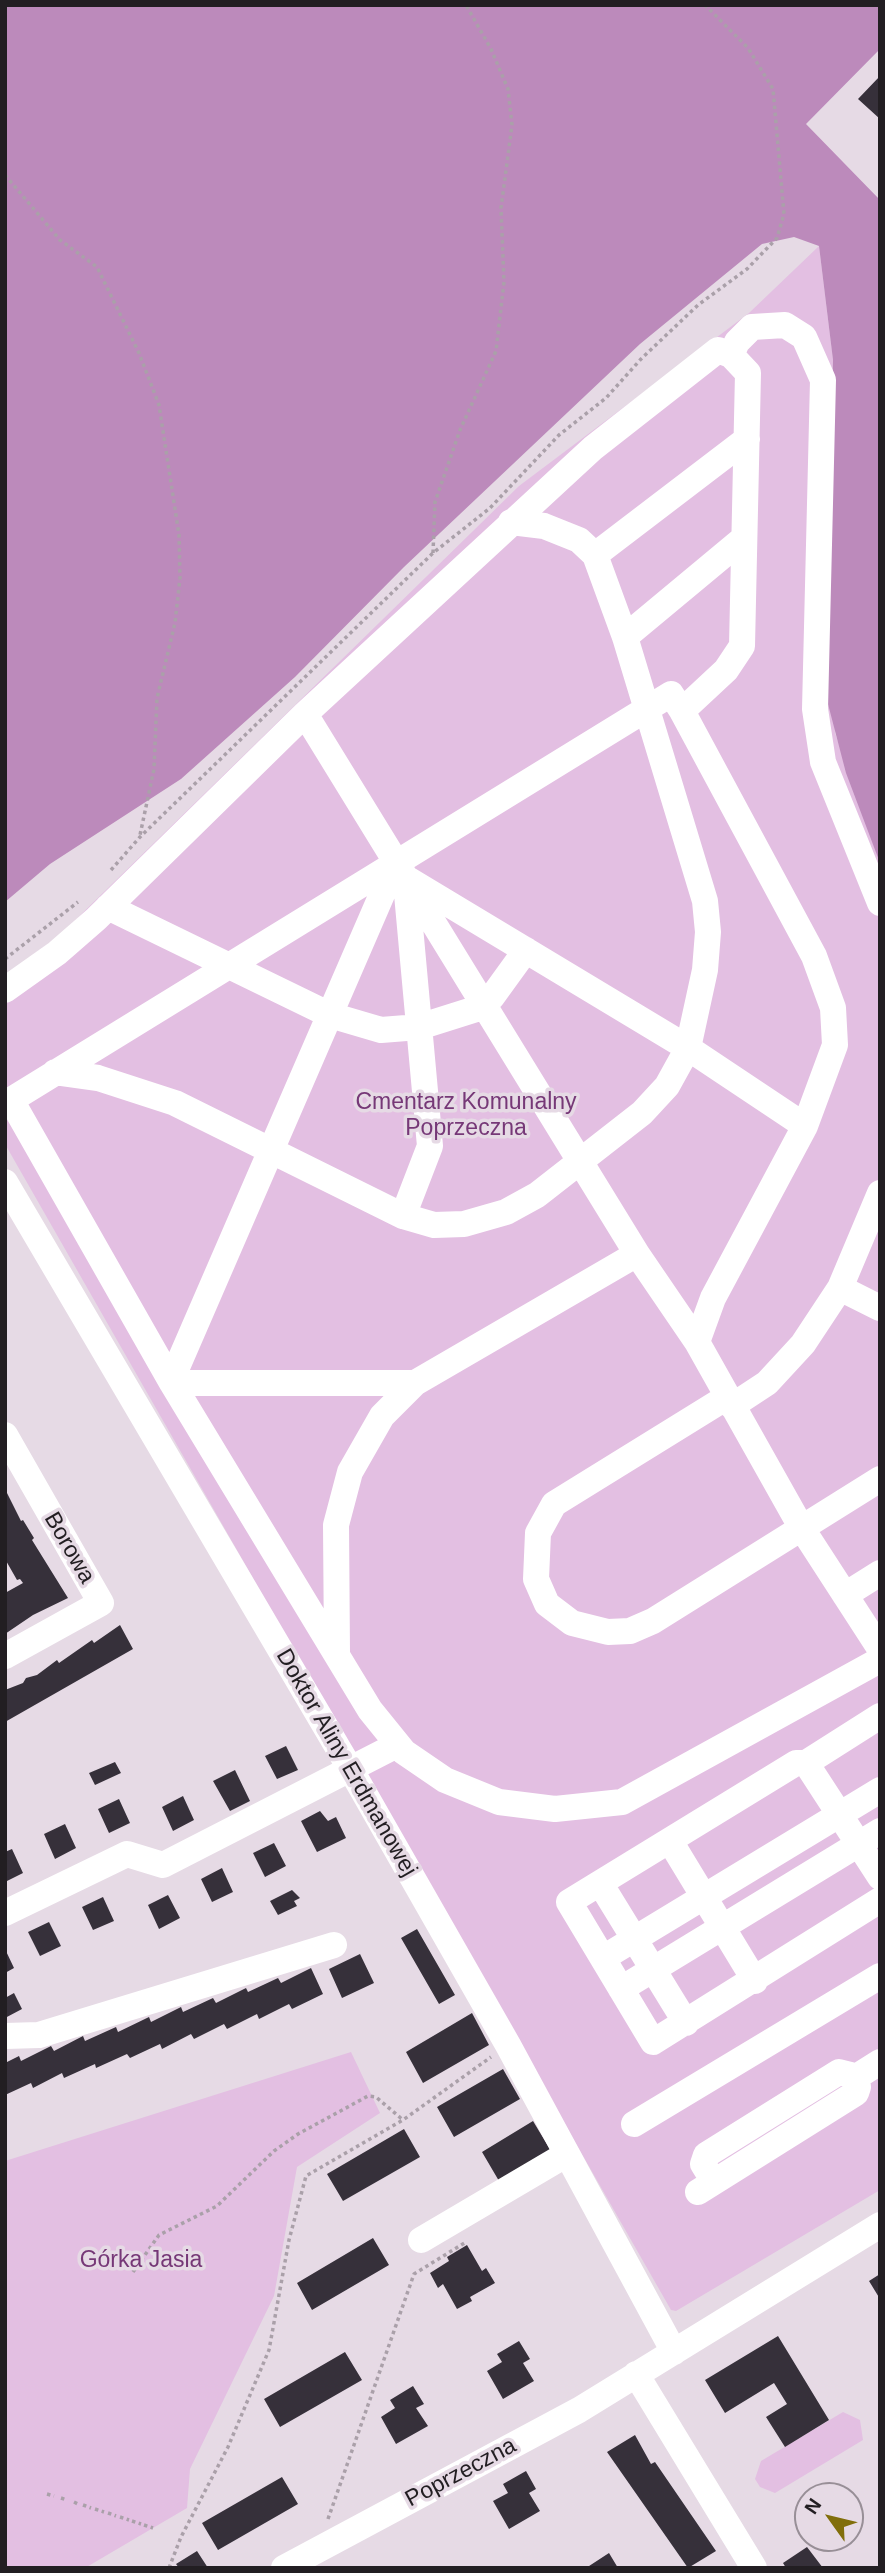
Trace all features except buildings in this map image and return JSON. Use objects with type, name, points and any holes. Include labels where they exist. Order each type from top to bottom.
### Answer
[{"type":"street","points":[[731,355],[737,342],[752,327],[785,325],[804,337],[823,380],[815,709],[823,762],[880,903]]},
{"type":"street","points":[[5,989],[57,953],[108,907],[305,714],[593,448],[718,350],[731,355],[748,373],[742,646],[726,670],[682,711]]},
{"type":"street","points":[[595,555],[747,439]]},
{"type":"street","points":[[55,1072],[110,1082],[175,1103],[403,1216],[434,1225],[464,1224],[506,1212],[537,1195],[582,1163],[642,1113],[667,1086],[688,1048],[705,970],[708,932],[705,901],[625,637],[595,555],[579,540],[544,526],[511,522]]},
{"type":"street","points":[[625,637],[744,538]]},
{"type":"street","points":[[697,1342],[713,1298],[806,1126],[835,1045],[833,1008],[814,956],[671,694],[401,870],[228,966],[55,1072],[8,1095],[172,1382],[370,1710],[397,1745],[445,1780],[499,1802],[555,1809],[622,1802],[880,1660]]},
{"type":"street","points":[[305,714],[637,1254],[697,1342],[801,1527],[880,1649]]},
{"type":"street","points":[[401,870],[526,950],[688,1048],[806,1126]]},
{"type":"street","points":[[172,1382],[330,1015],[401,870]]},
{"type":"street","points":[[401,870],[430,1146],[403,1216]]},
{"type":"street","points":[[108,907],[330,1015],[381,1030],[419,1027],[476,1009],[492,997],[526,950]]},
{"type":"street","points":[[880,1192],[841,1288],[803,1343],[767,1383],[730,1401],[554,1504],[538,1533],[536,1579],[548,1604],[572,1623],[608,1632],[630,1631],[653,1621],[880,1479]]},
{"type":"street","name":"Doktor Aliny Erdmanowej","points":[[9,1194],[351,1770],[508,2045],[674,2352]]},
{"type":"street","points":[[337,1655],[335,1525],[350,1472],[382,1416],[415,1383],[637,1254]]},
{"type":"street","points":[[841,1288],[880,1308]]},
{"type":"street","points":[[172,1382],[415,1383]]},
{"type":"street","name":"Borowa","points":[[5,1435],[100,1603],[5,1656]]},
{"type":"street","points":[[845,1595],[880,1573]]},
{"type":"street","points":[[880,1716],[806,1763],[796,1763],[569,1902],[653,2042],[755,1981],[880,1900]]},
{"type":"street","points":[[5,1913],[127,1854],[163,1865],[397,1745]]},
{"type":"street","points":[[806,1763],[839,1814],[869,1838],[880,1877]]},
{"type":"street","points":[[603,1958],[880,1790]]},
{"type":"street","points":[[621,1989],[869,1838]]},
{"type":"street","points":[[670,1841],[755,1981]]},
{"type":"street","points":[[600,1883],[686,2023]]},
{"type":"street","points":[[5,2036],[39,2035],[334,1945]]},
{"type":"street","points":[[634,2124],[880,1976]]},
{"type":"street","points":[[706,2187],[703,2164],[706,2155],[839,2072],[853,2079],[880,2062]]},
{"type":"street","points":[[421,2240],[567,2154]]},
{"type":"street","name":"Poprzeczna","points":[[284,2568],[579,2410],[880,2225]]},
{"type":"street","points":[[636,2374],[754,2568]]},
{"type":"path","points":[[433,553],[435,502],[460,430],[496,351],[504,282],[501,208],[512,125],[508,89],[491,49],[466,5]]},
{"type":"path","points":[[109,873],[140,837],[433,553],[490,508],[559,435],[606,398],[641,359],[698,305],[747,269],[777,238],[784,214],[774,89],[748,48],[705,5]]},
{"type":"path","points":[[5,175],[60,240],[97,267],[139,353],[159,405],[180,535],[180,578],[175,623],[157,698],[154,769],[140,837]]},
{"type":"path","points":[[5,959],[82,900]]},
{"type":"path","points":[[169,2568],[181,2537],[228,2447],[269,2350],[289,2240],[306,2176],[403,2120],[508,2045]]},
{"type":"path","points":[[133,2272],[159,2235],[217,2206],[274,2151],[298,2134],[368,2096],[376,2097],[403,2120]]},
{"type":"path","points":[[331,2524],[327,2517],[414,2274],[474,2236]]},
{"type":"path","points":[[47,2494],[54,2496]]},
{"type":"path","points":[[61,2498],[67,2500]]},
{"type":"path","points":[[74,2502],[153,2528]]},
{"type":"green space","name":"Cmentarz Komunalny Poprzeczna","points":[[819,246],[833,360],[828,468],[835,733],[880,863],[880,2190],[676,2311],[671,2310],[5,1144],[5,975],[59,936],[519,486],[749,313]]},
{"type":"green space","name":"Górka Jasia","points":[[351,2052],[380,2113],[297,2167],[274,2296],[190,2469],[187,2508],[85,2568],[5,2568],[5,2161]]},
{"type":"green space","points":[[843,2412],[860,2420],[863,2440],[775,2493],[760,2487],[755,2479],[761,2461]]},
{"type":"shaded area","points":[[5,5],[880,5],[880,49],[806,124],[880,200],[880,863],[846,773],[822,681],[833,360],[819,246],[794,237],[762,244],[640,344],[404,567],[295,677],[181,779],[50,864],[5,902]]}]
